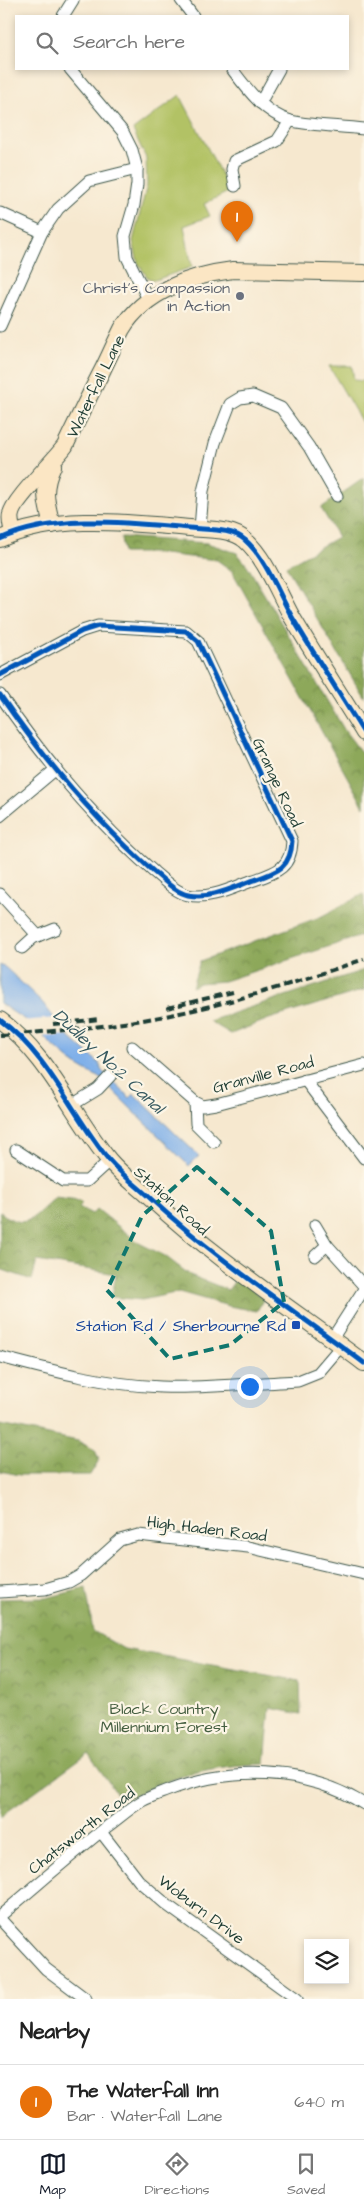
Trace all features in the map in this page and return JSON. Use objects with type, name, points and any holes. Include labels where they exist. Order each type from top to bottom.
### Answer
[{"type":"street","points":[[64,15],[73,0]]},
{"type":"street","points":[[181,0],[192,15]]},
{"type":"street","points":[[71,70],[123,132],[132,150],[137,169],[136,195],[127,226],[127,257],[149,301]]},
{"type":"street","points":[[233,70],[260,103],[290,120],[364,129]]},
{"type":"street","points":[[260,103],[278,70]]},
{"type":"street","points":[[234,186],[232,169],[234,161],[277,142],[290,120]]},
{"type":"street","points":[[0,326],[42,232],[58,208],[89,181],[137,169]]},
{"type":"street","points":[[0,212],[42,232]]},
{"type":"street","name":"Waterfall Lane","points":[[52,525],[45,497],[47,478],[123,329],[138,310],[149,301],[170,287],[219,272],[233,270],[364,273]]},
{"type":"street","points":[[200,529],[203,491],[215,442],[230,404],[240,398],[253,396],[281,408],[309,447],[337,496]]},
{"type":"street","name":"Waterfall Lane","points":[[7,536],[10,513],[14,505],[56,459]]},
{"type":"street","points":[[7,536],[52,525],[92,522],[200,529],[238,535],[254,549],[293,619],[364,733]]},
{"type":"street","name":"Grange Road","points":[[0,675],[82,631],[98,626],[186,630],[198,641],[292,841],[291,852],[287,862],[275,872],[207,896],[188,895],[173,888],[142,861],[56,770],[0,696]]},
{"type":"street","points":[[0,816],[56,770]]},
{"type":"street","points":[[0,894],[38,936]]},
{"type":"street","points":[[22,948],[38,936],[54,929]]},
{"type":"street","name":"Station Road","points":[[0,1020],[16,1032],[44,1064],[110,1160],[169,1216],[211,1251],[364,1362]]},
{"type":"street","name":"Granville Road","points":[[132,1047],[195,1102],[203,1106],[364,1065]]},
{"type":"street","points":[[72,1105],[98,1089],[113,1073]]},
{"type":"street","points":[[305,1080],[364,1158]]},
{"type":"street","points":[[195,1102],[196,1124],[214,1142]]},
{"type":"street","points":[[16,1150],[63,1181],[88,1181],[110,1160]]},
{"type":"street","points":[[0,1357],[66,1374],[112,1382],[161,1387],[298,1381],[318,1373],[337,1342],[364,1288],[327,1245],[315,1225]]},
{"type":"street","points":[[315,1256],[327,1245]]},
{"type":"street","name":"High Haden Road","points":[[0,1592],[45,1589],[69,1582],[120,1540],[138,1535],[248,1547],[364,1574]]},
{"type":"street","name":"Chatsworth Road","points":[[0,1918],[101,1832],[142,1801],[212,1776],[279,1775],[313,1782],[337,1790],[364,1804]]},
{"type":"street","name":"Woburn Drive","points":[[101,1832],[140,1881],[167,1905],[297,1999]]},
{"type":"street","points":[[0,1918],[46,1969],[86,1999]]},
{"type":"highlighted area","points":[[197,1167],[271,1231],[284,1302],[230,1345],[170,1359],[107,1290],[142,1216]]},
{"type":"green space","points":[[180,95],[230,191],[204,204],[210,216],[184,226],[192,267],[155,280],[148,278],[138,263],[133,241],[147,185],[146,158],[133,130]]},
{"type":"green space","points":[[329,366],[352,366],[354,380],[364,381],[364,426]]},
{"type":"green space","points":[[364,478],[364,698],[286,566],[338,537],[321,508]]},
{"type":"green space","points":[[121,537],[207,543],[237,553],[247,565],[345,731],[364,756],[364,807],[232,571],[217,560],[154,553],[123,553]]},
{"type":"green space","points":[[364,894],[364,935],[224,981],[199,983],[192,987],[200,961],[320,917]]},
{"type":"green space","points":[[364,970],[364,990],[269,1019],[231,1034],[209,1021]]},
{"type":"green space","points":[[55,1198],[79,1201],[82,1203],[79,1207],[92,1214],[97,1209],[139,1243],[165,1256],[190,1275],[228,1290],[237,1278],[264,1298],[257,1311],[229,1306],[179,1292],[142,1300],[112,1297],[116,1274],[37,1261],[32,1280],[0,1269],[0,1212],[9,1218],[23,1222],[35,1216]]},
{"type":"green space","points":[[0,1425],[78,1441],[95,1450],[99,1460],[90,1475],[20,1475],[0,1471]]},
{"type":"green space","name":"Black Country Millennium Forest","points":[[86,1588],[93,1631],[124,1649],[300,1681],[301,1714],[270,1708],[265,1764],[226,1767],[192,1773],[122,1801],[88,1753],[0,1817],[0,1599],[46,1598]]},
{"type":"water","points":[[0,965],[6,968],[42,1002],[68,1036],[99,1063],[102,1071],[130,1098],[134,1094],[199,1156],[189,1166],[99,1077],[79,1067],[29,1023],[0,1003]]},
{"type":"pier","points":[[56,1018],[70,1035],[39,1037],[26,1023],[21,1021]]},
{"type":"railway","points":[[0,1035],[95,1027],[166,1016],[255,994],[364,959]]},
{"type":"railway","points":[[167,1008],[233,992]]},
{"type":"railway","points":[[53,1024],[100,1019]]},
{"type":"cycle path","points":[[0,539],[46,526],[94,522],[119,522],[219,530],[240,536],[259,556],[292,617],[364,733]]},
{"type":"cycle path","points":[[0,675],[82,631],[98,626],[186,631],[198,641],[292,841],[286,863],[270,874],[213,894],[196,896],[179,891],[166,882],[133,852],[91,810],[34,742],[0,695]]},
{"type":"cycle path","points":[[0,1020],[33,1051],[96,1143],[119,1170],[202,1243],[364,1363]]},
{"type":"place","name":"The Waterfall Inn","points":[[237,242]]},
{"type":"place","name":"Christ's Compassion in Action","points":[[240,296]]},
{"type":"place","name":"Station Rd / Sherbourne Rd","points":[[296,1325]]},
{"type":"water label","name":"Dudley No.2 Canal","points":[[109,1061]]}]
